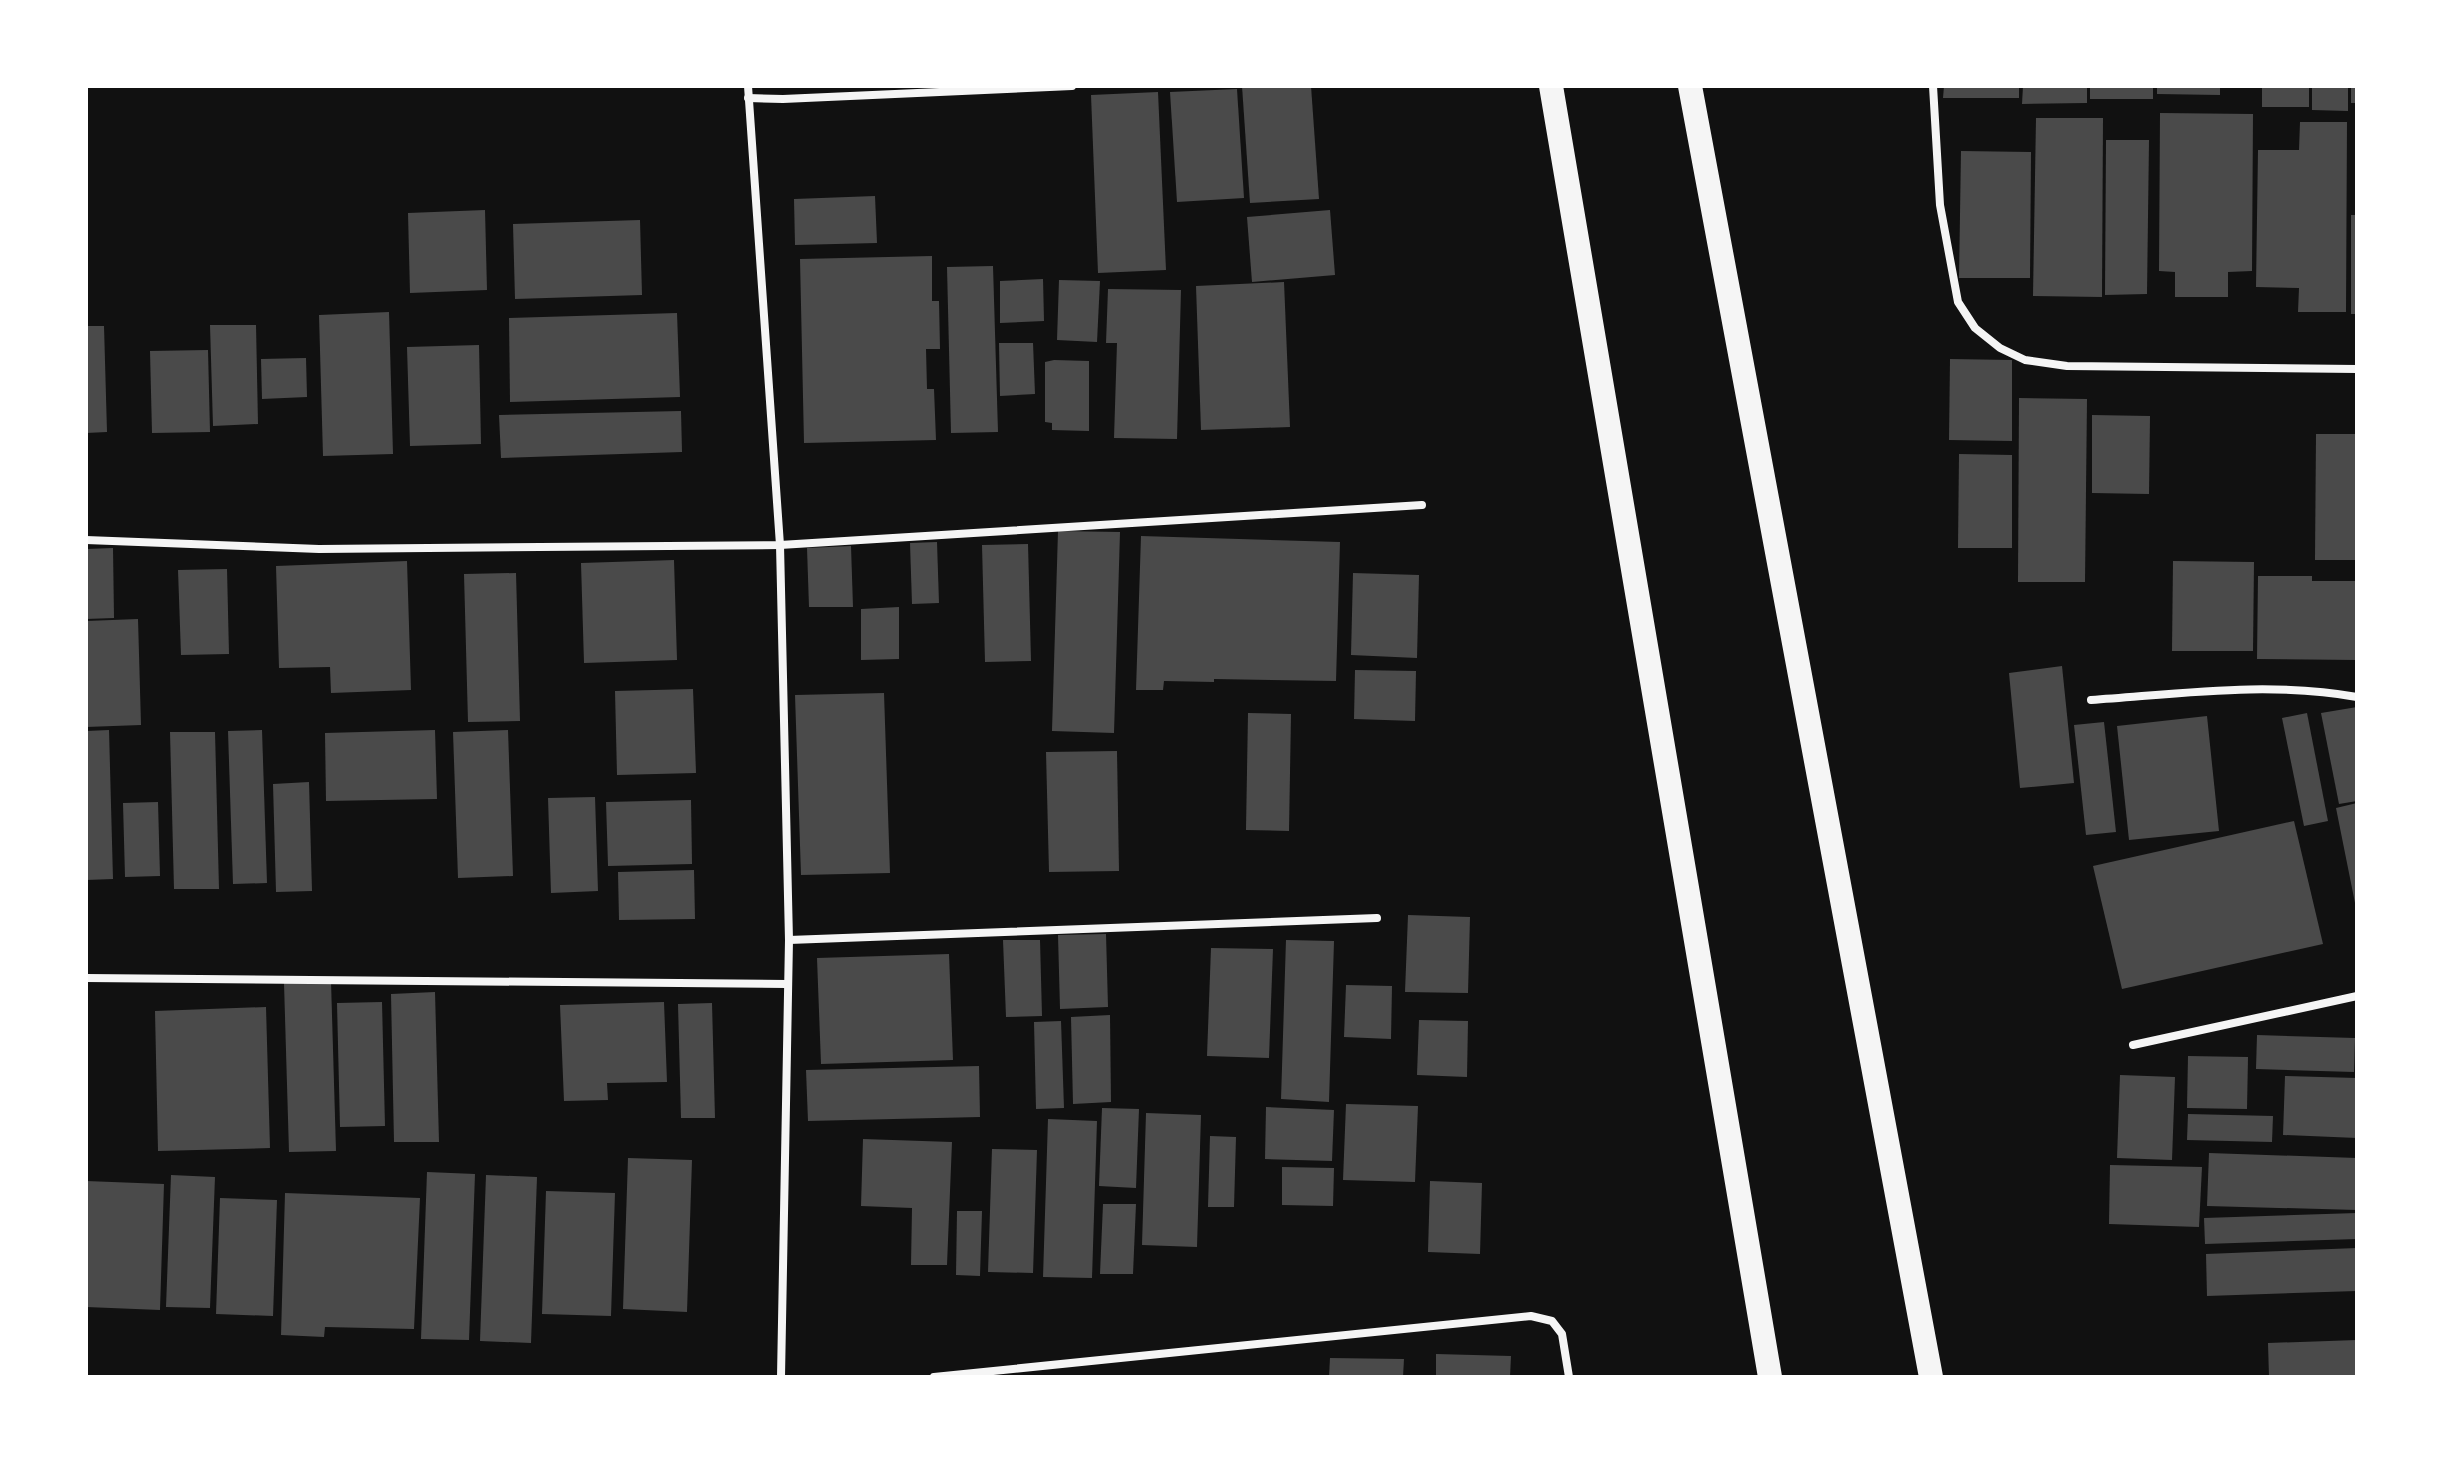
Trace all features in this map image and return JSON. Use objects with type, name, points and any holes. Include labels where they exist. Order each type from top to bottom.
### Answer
[{"type":"highway","points":[[1551,86],[1770,1377]]},
{"type":"highway","points":[[1690,86],[1931,1377]]},
{"type":"street","points":[[748,86],[780,545],[789,940],[781,1377]]},
{"type":"street","points":[[748,98],[1072,86]]},
{"type":"street","points":[[1933,86],[1940,205],[1958,302],[1975,328],[2000,348],[2025,360],[2067,366],[2357,369]]},
{"type":"street","points":[[86,540],[319,549],[780,545],[1422,505]]},
{"type":"street","points":[[2091,700],[2258,688],[2318,690],[2357,697]]},
{"type":"street","points":[[789,940],[1377,918]]},
{"type":"street","points":[[86,978],[787,984]]},
{"type":"street","points":[[2133,1045],[2357,996]]},
{"type":"street","points":[[934,1377],[1531,1316],[1552,1321],[1562,1334],[1569,1377]]},
{"type":"building","points":[[1242,86],[1311,86],[1319,199],[1250,203]]},
{"type":"building","points":[[1944,86],[2019,86],[2019,98],[1943,98]]},
{"type":"building","points":[[2023,86],[2087,86],[2087,103],[2022,104]]},
{"type":"building","points":[[2090,86],[2153,86],[2153,99],[2090,99]]},
{"type":"building","points":[[2157,86],[2220,86],[2220,95],[2157,94]]},
{"type":"building","points":[[2262,86],[2309,86],[2309,107],[2262,107]]},
{"type":"building","points":[[2312,86],[2348,86],[2348,111],[2312,110]]},
{"type":"building","points":[[2351,86],[2357,86],[2357,103],[2351,103]]},
{"type":"building","points":[[1237,89],[1244,198],[1177,202],[1170,92]]},
{"type":"building","points":[[1158,92],[1166,270],[1098,273],[1091,95]]},
{"type":"building","points":[[2160,113],[2253,114],[2252,271],[2228,272],[2228,297],[2175,297],[2175,272],[2159,271]]},
{"type":"building","points":[[2036,118],[2103,118],[2102,297],[2033,296]]},
{"type":"building","points":[[2300,122],[2347,122],[2346,312],[2298,312],[2299,288],[2256,287],[2258,150],[2299,150]]},
{"type":"building","points":[[2106,140],[2149,140],[2147,294],[2105,295]]},
{"type":"building","points":[[1961,151],[2031,152],[2030,278],[1959,278]]},
{"type":"building","points":[[875,196],[877,243],[795,245],[794,199]]},
{"type":"building","points":[[485,210],[487,290],[410,293],[408,213]]},
{"type":"building","points":[[1330,210],[1335,275],[1252,282],[1247,217]]},
{"type":"building","points":[[2351,215],[2357,215],[2357,314],[2351,314]]},
{"type":"building","points":[[640,220],[642,295],[515,299],[513,224]]},
{"type":"building","points":[[932,256],[932,301],[939,301],[940,349],[926,349],[927,389],[934,389],[936,440],[804,443],[800,259]]},
{"type":"building","points":[[993,266],[998,432],[951,433],[947,267]]},
{"type":"building","points":[[1043,279],[1044,321],[1000,323],[1000,281]]},
{"type":"building","points":[[1059,280],[1100,281],[1097,342],[1057,340]]},
{"type":"building","points":[[1284,282],[1290,427],[1201,430],[1196,286]]},
{"type":"building","points":[[1108,289],[1181,290],[1177,439],[1114,438],[1117,343],[1106,343]]},
{"type":"building","points":[[389,312],[393,454],[323,456],[319,315]]},
{"type":"building","points":[[677,313],[680,397],[510,402],[509,318]]},
{"type":"building","points":[[210,325],[256,325],[258,424],[213,426]]},
{"type":"building","points":[[86,326],[104,326],[107,432],[86,433]]},
{"type":"building","points":[[999,343],[1033,343],[1035,394],[1000,396]]},
{"type":"building","points":[[479,345],[481,444],[410,446],[407,347]]},
{"type":"building","points":[[208,350],[210,432],[152,433],[150,351]]},
{"type":"building","points":[[306,358],[307,397],[262,399],[261,359]]},
{"type":"building","points":[[1950,359],[2012,360],[2012,441],[1949,440]]},
{"type":"building","points":[[1089,361],[1089,431],[1052,430],[1052,423],[1045,422],[1045,362]]},
{"type":"building","points":[[2019,398],[2087,399],[2085,582],[2018,582]]},
{"type":"building","points":[[681,411],[682,452],[501,458],[499,415]]},
{"type":"building","points":[[2092,415],[2150,416],[2149,494],[2092,493]]},
{"type":"building","points":[[2316,434],[2357,434],[2357,560],[2315,560]]},
{"type":"building","points":[[1959,454],[2012,455],[2012,548],[1958,548]]},
{"type":"building","points":[[1058,531],[1120,532],[1114,733],[1052,731]]},
{"type":"building","points":[[1141,536],[1340,542],[1336,681],[1164,681],[1163,690],[1136,690]]},
{"type":"building","points":[[937,542],[939,603],[912,604],[910,543]]},
{"type":"building","points":[[1028,544],[1031,661],[985,662],[982,545]]},
{"type":"building","points":[[851,546],[853,607],[809,607],[807,548]]},
{"type":"building","points":[[113,548],[114,618],[86,619],[86,549]]},
{"type":"building","points":[[674,560],[677,660],[584,663],[581,563]]},
{"type":"building","points":[[407,561],[411,690],[331,693],[330,667],[279,668],[276,566]]},
{"type":"building","points":[[2173,561],[2254,562],[2253,651],[2172,651]]},
{"type":"building","points":[[227,569],[229,654],[181,655],[178,570]]},
{"type":"building","points":[[516,573],[520,721],[468,722],[464,574]]},
{"type":"building","points":[[1353,573],[1419,575],[1417,658],[1351,655]]},
{"type":"building","points":[[2258,576],[2312,576],[2312,581],[2357,581],[2357,660],[2257,659]]},
{"type":"building","points":[[899,607],[899,659],[861,660],[861,609]]},
{"type":"building","points":[[138,619],[141,725],[86,727],[86,621]]},
{"type":"building","points":[[2062,666],[2074,783],[2020,788],[2009,673]]},
{"type":"building","points":[[1355,670],[1416,671],[1415,721],[1354,719]]},
{"type":"building","points":[[693,689],[696,773],[617,775],[615,691]]},
{"type":"building","points":[[884,693],[890,873],[801,875],[795,695]]},
{"type":"building","points":[[2357,707],[2357,801],[2339,804],[2321,713]]},
{"type":"building","points":[[1248,713],[1291,714],[1289,831],[1246,830]]},
{"type":"building","points":[[2307,713],[2328,821],[2304,826],[2282,718]]},
{"type":"building","points":[[2207,716],[2219,831],[2129,840],[2117,726]]},
{"type":"building","points":[[2104,722],[2116,832],[2086,835],[2074,725]]},
{"type":"building","points":[[109,730],[113,879],[86,880],[86,731]]},
{"type":"building","points":[[262,730],[267,883],[233,884],[228,731]]},
{"type":"building","points":[[435,730],[437,799],[326,801],[325,733]]},
{"type":"building","points":[[508,730],[513,876],[458,878],[453,732]]},
{"type":"building","points":[[170,732],[215,732],[219,889],[174,889]]},
{"type":"building","points":[[1117,751],[1119,871],[1049,872],[1046,752]]},
{"type":"building","points":[[309,782],[312,891],[276,892],[273,784]]},
{"type":"building","points":[[595,797],[598,891],[551,893],[548,798]]},
{"type":"building","points":[[691,800],[692,864],[608,866],[606,802]]},
{"type":"building","points":[[158,802],[160,876],[125,877],[123,803]]},
{"type":"building","points":[[2357,803],[2357,907],[2356,908],[2336,808]]},
{"type":"building","points":[[2294,821],[2323,944],[2122,989],[2093,866]]},
{"type":"building","points":[[694,870],[695,919],[619,920],[618,872]]},
{"type":"building","points":[[1408,915],[1470,917],[1468,993],[1405,992]]},
{"type":"building","points":[[1106,934],[1108,1007],[1060,1009],[1058,935]]},
{"type":"building","points":[[1003,940],[1040,940],[1042,1016],[1006,1017]]},
{"type":"building","points":[[1286,940],[1334,941],[1329,1102],[1281,1099]]},
{"type":"building","points":[[1211,948],[1273,949],[1269,1058],[1207,1056]]},
{"type":"building","points":[[949,954],[953,1060],[821,1064],[817,958]]},
{"type":"building","points":[[331,981],[336,1151],[289,1152],[284,983]]},
{"type":"building","points":[[1346,985],[1392,986],[1391,1039],[1344,1037]]},
{"type":"building","points":[[435,992],[439,1142],[394,1142],[391,994]]},
{"type":"building","points":[[382,1002],[385,1126],[340,1127],[337,1003]]},
{"type":"building","points":[[664,1002],[667,1082],[607,1083],[608,1100],[564,1101],[560,1005]]},
{"type":"building","points":[[712,1003],[715,1118],[681,1118],[678,1004]]},
{"type":"building","points":[[266,1007],[270,1148],[158,1151],[155,1011]]},
{"type":"building","points":[[1110,1015],[1111,1102],[1073,1104],[1071,1017]]},
{"type":"building","points":[[1419,1020],[1468,1021],[1467,1077],[1417,1075]]},
{"type":"building","points":[[1061,1021],[1064,1108],[1036,1109],[1034,1022]]},
{"type":"building","points":[[2257,1035],[2355,1038],[2354,1072],[2256,1069]]},
{"type":"building","points":[[2188,1056],[2248,1057],[2247,1109],[2187,1108]]},
{"type":"building","points":[[979,1066],[980,1117],[808,1121],[806,1070]]},
{"type":"building","points":[[2120,1075],[2175,1077],[2172,1160],[2117,1158]]},
{"type":"building","points":[[2285,1076],[2357,1078],[2357,1138],[2283,1135]]},
{"type":"building","points":[[1346,1104],[1418,1106],[1415,1182],[1343,1180]]},
{"type":"building","points":[[1266,1107],[1334,1110],[1332,1161],[1265,1159]]},
{"type":"building","points":[[1102,1108],[1139,1109],[1136,1188],[1099,1186]]},
{"type":"building","points":[[1146,1113],[1201,1115],[1197,1247],[1142,1245]]},
{"type":"building","points":[[2188,1114],[2273,1116],[2272,1142],[2187,1140]]},
{"type":"building","points":[[1048,1119],[1097,1121],[1092,1278],[1043,1277]]},
{"type":"building","points":[[1210,1136],[1236,1137],[1234,1207],[1208,1207]]},
{"type":"building","points":[[863,1139],[952,1142],[947,1265],[911,1265],[912,1208],[861,1206]]},
{"type":"building","points":[[992,1149],[1037,1150],[1033,1273],[988,1272]]},
{"type":"building","points":[[2209,1153],[2357,1158],[2357,1210],[2207,1206]]},
{"type":"building","points":[[628,1158],[692,1160],[687,1312],[623,1309]]},
{"type":"building","points":[[2110,1165],[2202,1167],[2199,1227],[2109,1224]]},
{"type":"building","points":[[1282,1167],[1334,1168],[1333,1206],[1282,1205]]},
{"type":"building","points":[[427,1172],[475,1174],[469,1340],[421,1339]]},
{"type":"building","points":[[171,1175],[215,1177],[210,1308],[166,1307]]},
{"type":"building","points":[[486,1175],[537,1177],[531,1343],[480,1341]]},
{"type":"building","points":[[86,1181],[164,1184],[160,1310],[86,1307]]},
{"type":"building","points":[[1430,1181],[1482,1183],[1480,1254],[1428,1252]]},
{"type":"building","points":[[546,1191],[615,1193],[611,1316],[542,1314]]},
{"type":"building","points":[[285,1193],[420,1198],[414,1329],[325,1327],[324,1337],[281,1335]]},
{"type":"building","points":[[220,1198],[277,1200],[273,1316],[216,1314]]},
{"type":"building","points":[[1103,1204],[1136,1204],[1133,1274],[1100,1274]]},
{"type":"building","points":[[957,1211],[982,1211],[980,1276],[956,1275]]},
{"type":"building","points":[[2357,1213],[2357,1239],[2205,1244],[2204,1218]]},
{"type":"building","points":[[2357,1248],[2357,1291],[2207,1296],[2206,1254]]},
{"type":"building","points":[[2357,1340],[2357,1377],[2269,1377],[2268,1343]]},
{"type":"building","points":[[1436,1354],[1511,1356],[1510,1377],[1436,1377]]},
{"type":"building","points":[[1330,1358],[1404,1359],[1403,1377],[1329,1377]]}]
